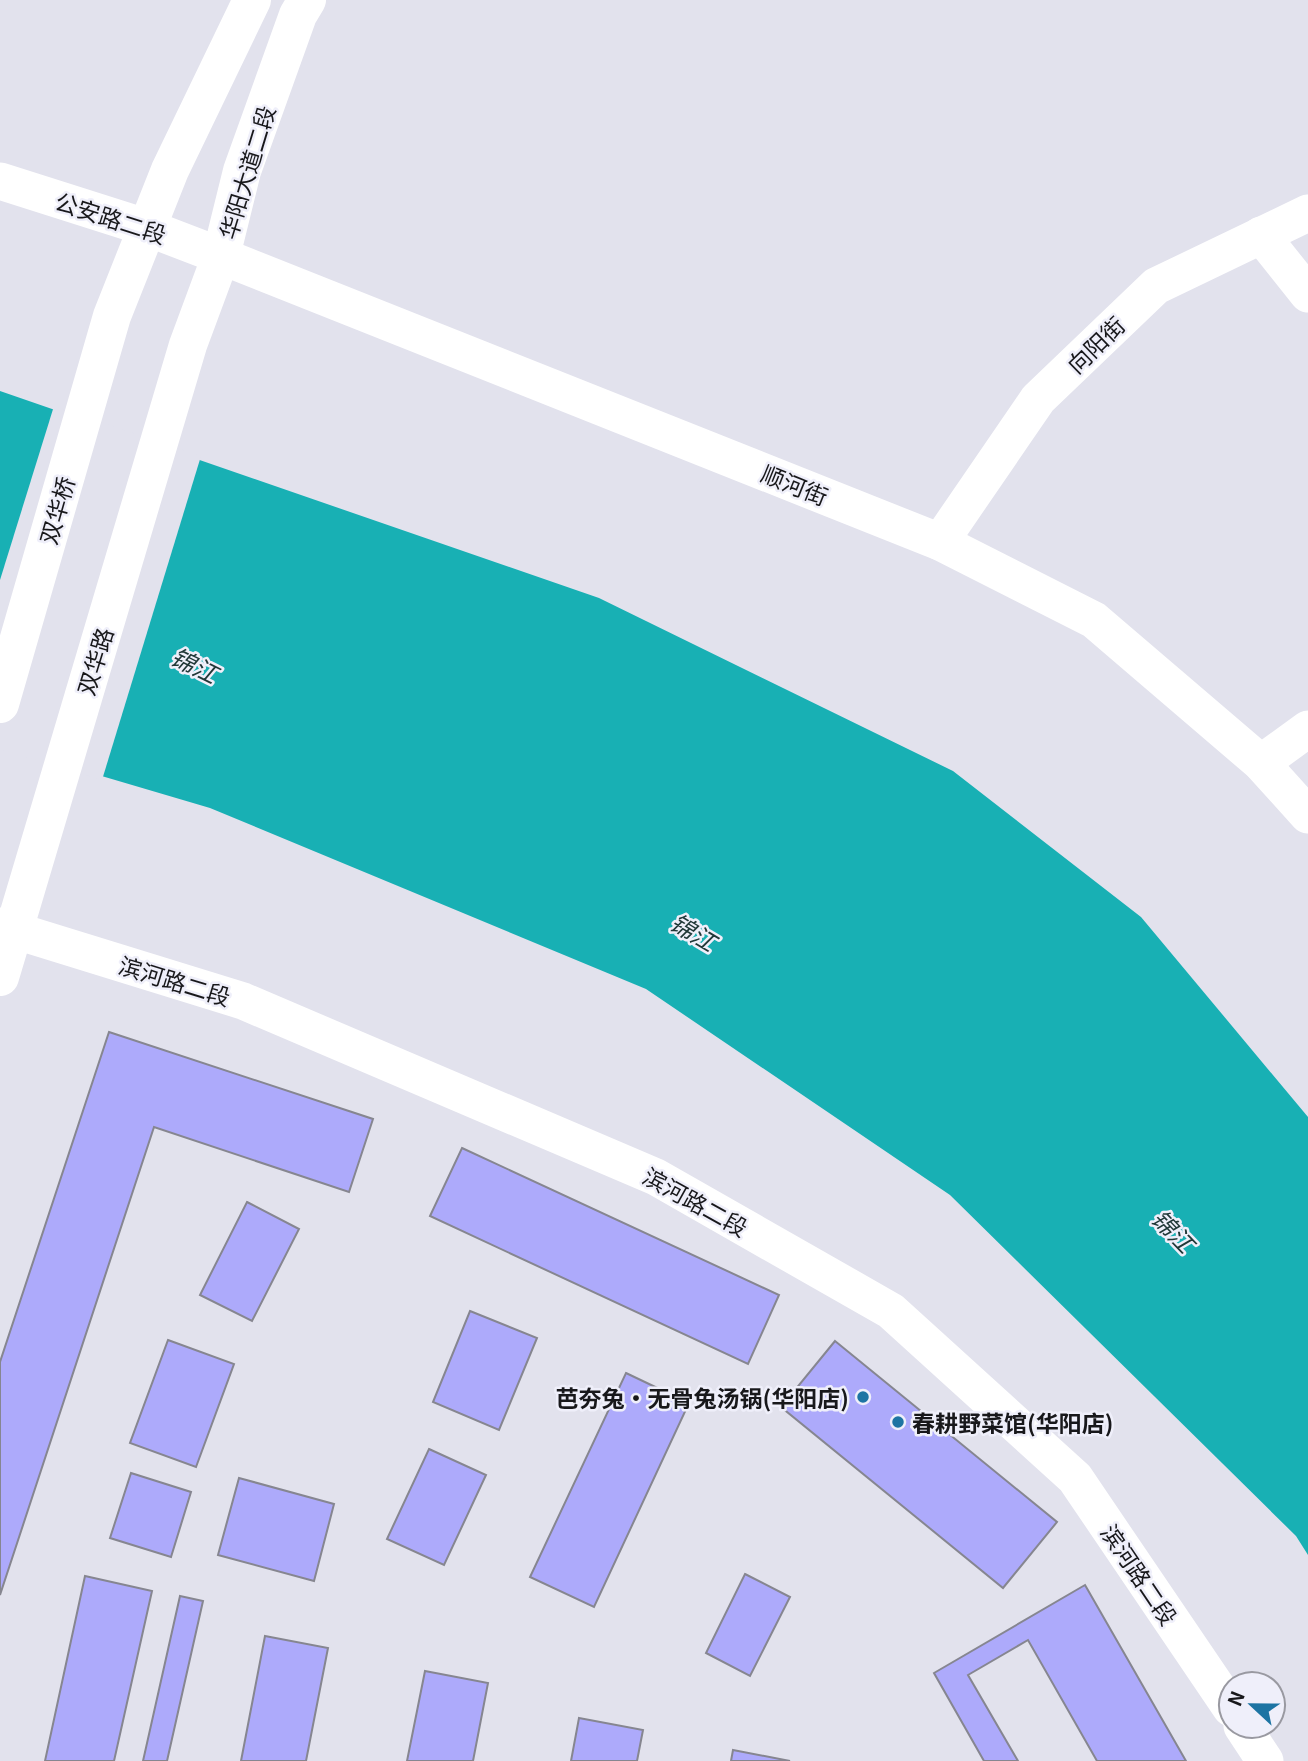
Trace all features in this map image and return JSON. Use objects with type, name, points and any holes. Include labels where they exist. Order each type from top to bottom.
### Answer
[{"type":"main road","points":[[148,228],[170,170],[252,0]]},
{"type":"main road","name":"华阳大道二段","points":[[188,345],[221,256],[242,170],[298,15],[307,0]]},
{"type":"main road","name":"双华桥","points":[[0,704],[112,316],[148,228]]},
{"type":"main road","name":"双华路","points":[[0,977],[188,345]]},
{"type":"street","name":"公安路二段","points":[[0,181],[148,228],[221,256]]},
{"type":"street","name":"向阳街","points":[[940,541],[1038,398],[1156,286],[1308,213]]},
{"type":"street","points":[[1261,235],[1308,294]]},
{"type":"street","name":"顺河街","points":[[221,256],[940,541],[1094,620],[1261,762],[1308,815]]},
{"type":"street","points":[[1261,762],[1308,729]]},
{"type":"street","name":"滨河路二段","points":[[0,926],[243,1001],[643,1171],[891,1311],[1075,1478],[1217,1687]]},
{"type":"street","points":[[1251,1740],[1265,1761]]},
{"type":"water","name":"锦江","points":[[0,391],[599,598],[953,771],[1141,917],[1308,1117],[1308,1555],[1296,1536],[950,1195],[646,989],[210,808],[0,746]]},
{"type":"pier","points":[[54,406],[201,456],[102,780],[0,749],[0,580]]},
{"type":"building","points":[[109,1032],[373,1119],[349,1192],[154,1127],[0,1595],[0,1362]]},
{"type":"building","points":[[462,1148],[779,1295],[748,1364],[430,1216]]},
{"type":"building","points":[[247,1202],[299,1229],[252,1321],[200,1295]]},
{"type":"building","points":[[470,1311],[537,1338],[499,1430],[433,1402]]},
{"type":"building","points":[[168,1340],[234,1364],[196,1467],[130,1443]]},
{"type":"building","points":[[835,1341],[1057,1522],[1003,1588],[781,1407]]},
{"type":"building","points":[[626,1373],[689,1403],[594,1607],[530,1577]]},
{"type":"building","points":[[429,1449],[486,1475],[444,1565],[387,1539]]},
{"type":"building","points":[[131,1473],[191,1492],[171,1557],[110,1538]]},
{"type":"building","points":[[239,1478],[334,1504],[314,1581],[218,1555]]},
{"type":"building","points":[[745,1574],[790,1597],[750,1676],[706,1653]]},
{"type":"building","points":[[85,1576],[152,1591],[114,1761],[45,1761]]},
{"type":"building","points":[[1085,1585],[1186,1761],[1097,1761],[1028,1640],[968,1675],[1018,1761],[984,1761],[934,1673]]},
{"type":"building","points":[[180,1596],[203,1601],[167,1761],[143,1761]]},
{"type":"building","points":[[265,1636],[328,1648],[306,1761],[241,1761]]},
{"type":"building","points":[[425,1671],[488,1683],[473,1761],[407,1761]]},
{"type":"building","points":[[579,1718],[643,1730],[637,1761],[571,1761]]},
{"type":"building","points":[[733,1750],[790,1761],[731,1761]]},
{"type":"place","name":"芭夯兔·无骨兔汤锅(华阳店)","points":[[863,1397]]},
{"type":"place","name":"春耕野菜馆(华阳店)","points":[[898,1422]]}]
